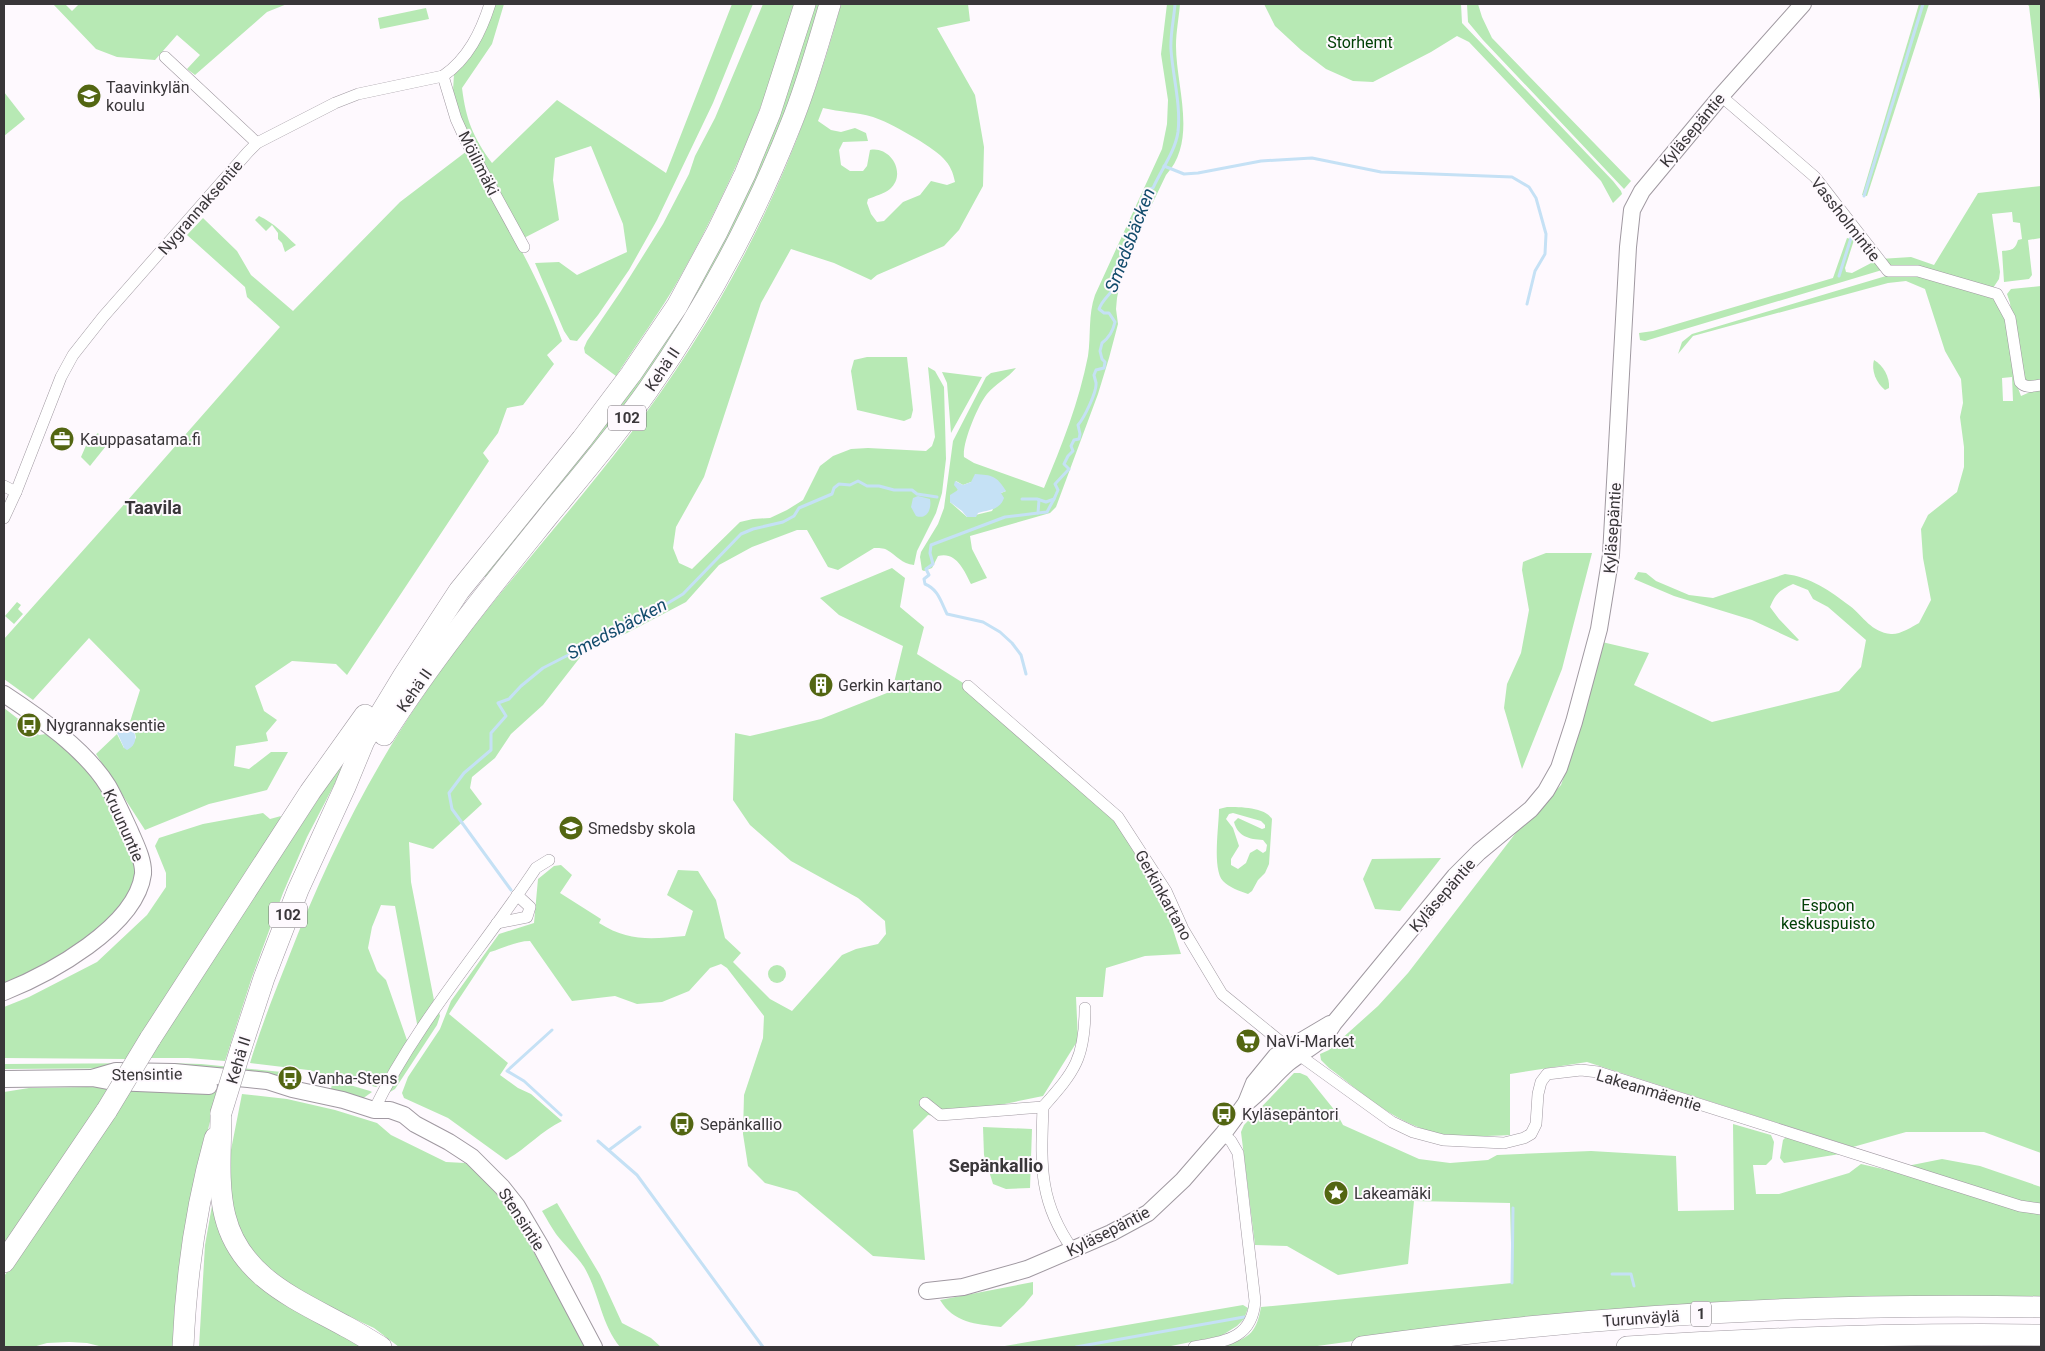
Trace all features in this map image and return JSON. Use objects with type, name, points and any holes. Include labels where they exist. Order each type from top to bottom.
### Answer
[{"type":"highway","name":"Kehä II","points":[[183,1347],[184,1318],[197,1214],[204,1175],[221,1113],[264,978],[298,890],[364,741],[404,675],[459,592],[582,439],[631,374],[677,306],[717,232],[745,174],[770,113],[805,4]]},
{"type":"highway","name":"Kehä II","points":[[345,787],[377,746],[398,712],[442,650],[598,456],[647,392],[687,332],[738,242],[767,182],[795,114],[830,4]]},
{"type":"highway","points":[[4,1262],[107,1110],[150,1039],[310,792],[422,635],[459,592]]},
{"type":"highway","points":[[221,1113],[222,1187],[225,1215],[230,1231],[248,1261],[261,1275],[289,1297],[346,1326],[381,1347]]},
{"type":"highway","name":"Turunväylä","points":[[1362,1347],[1508,1329],[1707,1313],[1896,1306],[2041,1307]]},
{"type":"highway","points":[[184,1318],[187,1347]]},
{"type":"highway","name":"Turunväylä","points":[[1627,1347],[1802,1338],[1906,1335],[2041,1335]]},
{"type":"main road","name":"Kyläsepäntie","points":[[927,1291],[963,1287],[1027,1268],[1111,1233],[1148,1213],[1184,1180],[1223,1134],[1246,1103],[1254,1084],[1276,1056],[1293,1051],[1322,1027],[1334,1023],[1455,876],[1479,852],[1531,809],[1546,791],[1558,768],[1574,722],[1599,630],[1609,574],[1628,247],[1632,210],[1642,191],[1720,96],[1803,4]]},
{"type":"main road","name":"Kruununtie","points":[[4,694],[76,749],[101,776],[108,786],[133,838],[143,871],[138,892],[133,902],[101,934],[51,971],[4,992]]},
{"type":"main road","name":"Stensintie","points":[[4,1079],[92,1078],[116,1072],[174,1072],[267,1081],[374,1110],[390,1110],[404,1115],[415,1124],[472,1157],[502,1187],[517,1206],[540,1245],[594,1347]]},
{"type":"street","points":[[443,76],[452,70],[477,37],[490,4]]},
{"type":"street","points":[[165,57],[257,143]]},
{"type":"street","name":"Nygrannaksentie","points":[[4,518],[61,377],[73,355],[103,317],[257,143],[352,96],[443,76]]},
{"type":"street","name":"Möilimäki","points":[[443,76],[456,119],[466,141],[524,247]]},
{"type":"street","name":"Vassholmintie","points":[[1720,96],[1815,177],[1888,271],[1918,271],[1997,294],[2010,318],[2020,382],[2023,386],[2028,387],[2041,385]]},
{"type":"street","points":[[4,486],[16,492]]},
{"type":"street","name":"Gerkinkartano","points":[[968,686],[1042,753],[1118,817],[1166,892],[1182,929],[1222,994],[1293,1051]]},
{"type":"street","points":[[374,1110],[388,1079],[497,923],[536,868],[549,860]]},
{"type":"street","points":[[497,923],[527,917],[530,907],[517,895]]},
{"type":"street","points":[[1072,1250],[1056,1223],[1046,1199],[1042,1172],[1043,1107],[1064,1082],[1078,1059],[1085,1033],[1085,1008]]},
{"type":"street","name":"Lakeanmäentie","points":[[1293,1051],[1392,1122],[1414,1132],[1443,1140],[1504,1143],[1524,1138],[1531,1134],[1536,1124],[1538,1094],[1541,1082],[1547,1074],[1581,1070],[1598,1072],[2020,1206],[2041,1209]]},
{"type":"street","points":[[925,1104],[940,1115],[1043,1107]]},
{"type":"street","points":[[1194,1347],[1224,1342],[1236,1336],[1245,1329],[1254,1312],[1255,1301],[1238,1153],[1223,1134]]},
{"type":"green space","points":[[53,4],[65,4],[72,11],[79,4],[287,4],[267,12],[195,75],[187,69],[200,55],[177,35],[155,60],[117,57],[96,49]]},
{"type":"green space","points":[[495,4],[504,4],[492,44],[462,88],[471,128],[492,163],[557,100],[666,173],[732,4],[753,4],[713,103],[657,220],[629,270],[598,315],[577,341],[570,340],[564,331],[535,263],[559,262],[577,275],[627,252],[623,224],[591,146],[555,158],[553,180],[559,220],[522,239],[467,135],[453,91],[454,74]]},
{"type":"green space","points":[[763,4],[794,4],[760,109],[731,178],[698,244],[665,302],[616,376],[585,353],[584,348],[663,224],[715,118]]},
{"type":"green space","points":[[815,4],[820,4],[791,100],[752,194],[690,310],[614,421],[487,578],[484,576],[575,462],[779,117]]},
{"type":"green space","points":[[841,4],[968,4],[970,21],[937,28],[975,95],[984,147],[983,186],[959,230],[944,246],[877,275],[871,280],[834,263],[791,249],[761,303],[704,477],[676,527],[673,548],[679,563],[692,569],[740,522],[770,518],[803,500],[820,466],[833,456],[851,449],[926,451],[932,446],[935,437],[928,367],[935,371],[944,387],[946,459],[942,493],[936,513],[917,551],[914,565],[903,561],[886,549],[874,548],[838,570],[828,567],[807,530],[797,530],[752,547],[719,565],[686,602],[627,633],[585,651],[543,705],[511,734],[495,758],[472,777],[470,788],[482,804],[433,849],[409,842],[411,882],[434,1000],[418,1029],[395,906],[381,905],[372,927],[368,948],[377,971],[386,980],[408,1043],[379,1085],[376,1087],[308,1070],[250,1063],[301,925],[330,859],[380,764],[443,667],[628,437],[698,336],[756,231],[782,176],[824,63]],"holes":[[[823,108],[873,117],[910,135],[930,147],[948,163],[955,182],[947,185],[931,181],[920,195],[903,202],[884,221],[877,222],[871,214],[867,203],[868,199],[888,191],[895,183],[897,169],[894,162],[884,152],[870,150],[867,166],[863,171],[850,171],[841,165],[839,150],[843,142],[868,141],[866,133],[855,128],[841,132],[831,130],[818,121]]]},
{"type":"green space","points":[[1167,4],[1180,4],[1176,46],[1183,113],[1181,146],[1176,161],[1166,175],[1124,263],[1117,298],[1118,324],[1109,358],[1098,394],[1056,507],[1050,513],[970,536],[972,549],[987,578],[971,584],[959,563],[950,556],[944,555],[938,556],[932,568],[924,571],[922,570],[921,552],[938,524],[944,508],[953,441],[986,377],[991,373],[1016,368],[990,390],[983,399],[965,443],[964,457],[974,463],[1044,488],[1080,390],[1088,356],[1090,318],[1095,295],[1162,149],[1167,124],[1168,100],[1161,54]],"holes":[[[956,481],[963,485],[971,482],[1006,491],[1001,493],[992,511],[967,517],[950,502],[958,490]]]},
{"type":"green space","name":"Storhemt","points":[[1264,4],[1461,4],[1462,23],[1613,181],[1622,194],[1613,203],[1601,181],[1469,42],[1457,36],[1431,52],[1373,82],[1353,81],[1326,69],[1301,50],[1275,26]]},
{"type":"green space","points":[[1467,4],[1478,4],[1492,38],[1631,181],[1624,189],[1483,40],[1468,22]]},
{"type":"green space","points":[[1919,4],[1929,4],[1867,196],[1862,195]]},
{"type":"green space","points":[[2027,4],[2041,4],[2041,108],[2029,6]]},
{"type":"green space","points":[[426,8],[429,19],[380,29],[378,18]]},
{"type":"green space","points":[[4,92],[25,119],[4,136]]},
{"type":"green space","points":[[467,151],[518,244],[552,316],[562,341],[547,355],[554,364],[523,405],[507,408],[498,433],[483,453],[489,461],[347,675],[336,664],[292,661],[255,686],[264,711],[277,720],[266,733],[268,741],[236,746],[234,766],[249,769],[271,752],[288,752],[267,790],[209,804],[145,830],[96,754],[117,734],[124,748],[136,738],[129,725],[140,690],[89,638],[33,700],[4,679],[4,639],[280,327],[247,297],[245,287],[187,235],[203,218],[237,251],[251,275],[293,311],[400,202]]},
{"type":"green space","points":[[2041,186],[2041,238],[2028,240],[2032,275],[2029,279],[2004,282],[2002,251],[2013,249],[2018,240],[2022,239],[2020,223],[2013,222],[2012,212],[1992,214],[2000,272],[1999,279],[1993,288],[1893,268],[1880,259],[1911,257],[1934,265],[1978,193]]},
{"type":"green space","points":[[259,216],[274,225],[296,245],[285,252],[282,243],[278,239],[278,233],[272,225],[266,231],[255,220]]},
{"type":"green space","points":[[1847,238],[1854,240],[1845,268],[1846,272],[1852,273],[1875,261],[1882,270],[1645,341],[1640,340],[1639,333],[1653,331],[1833,278]]},
{"type":"green space","name":"Espoon keskuspuisto","points":[[1909,273],[1992,296],[2004,311],[2015,380],[2021,396],[2041,387],[2041,1153],[1984,1132],[1906,1132],[1853,1147],[1587,1062],[1510,1074],[1510,1135],[1468,1136],[1435,1133],[1412,1125],[1387,1111],[1329,1068],[1321,1060],[1320,1054],[1329,1050],[1378,1006],[1408,973],[1518,830],[1561,785],[1577,740],[1602,642],[1649,653],[1634,685],[1712,722],[1839,691],[1861,667],[1866,640],[1828,607],[1813,599],[1808,590],[1793,584],[1779,592],[1770,607],[1799,640],[1797,641],[1752,620],[1674,596],[1634,579],[1638,572],[1646,573],[1656,581],[1689,595],[1713,598],[1785,574],[1812,581],[1828,590],[1850,606],[1873,627],[1884,633],[1898,633],[1919,623],[1931,600],[1923,558],[1921,529],[1928,515],[1957,492],[1964,467],[1964,447],[1960,417],[1963,403],[1961,379],[1945,351],[1925,289],[1906,281],[1888,283],[1693,336],[1678,354],[1682,342],[1692,334],[1886,276]],"holes":[[[2012,377],[2013,401],[2003,401],[2002,378]]]},
{"type":"green space","points":[[2041,286],[2041,383],[2028,385],[2017,371],[2010,303],[2007,294],[2011,289]]},
{"type":"green space","points":[[867,357],[907,357],[913,410],[911,418],[904,421],[857,410],[851,371],[854,360]]},
{"type":"green space","points":[[1874,360],[1880,365],[1887,376],[1889,388],[1885,390],[1875,376]]},
{"type":"green space","points":[[942,372],[982,377],[951,433],[947,383]]},
{"type":"green space","points":[[98,433],[106,446],[90,466],[81,457],[88,441]]},
{"type":"green space","points":[[1546,553],[1592,553],[1562,669],[1522,769],[1504,708],[1507,684],[1521,653],[1529,610],[1522,570],[1523,562]]},
{"type":"green space","points":[[892,568],[905,578],[900,607],[924,627],[917,654],[968,686],[1128,832],[1137,861],[1163,899],[1181,954],[1145,956],[1106,968],[1103,997],[1076,997],[1078,1040],[1043,1096],[941,1117],[928,1115],[913,1130],[925,1260],[873,1256],[797,1192],[765,1183],[748,1166],[743,1134],[744,1095],[763,1038],[764,1016],[727,968],[721,964],[710,968],[689,991],[662,1002],[637,1004],[615,996],[572,1001],[530,941],[515,943],[490,952],[449,1014],[508,1063],[500,1075],[518,1088],[531,1094],[562,1121],[506,1160],[448,1118],[404,1098],[402,1093],[408,1077],[440,1029],[451,1001],[499,934],[534,923],[538,879],[554,866],[561,865],[572,875],[560,893],[601,919],[599,923],[620,933],[640,938],[685,936],[693,911],[667,895],[678,870],[698,871],[716,900],[725,938],[741,953],[733,962],[770,999],[792,1011],[842,955],[856,949],[878,944],[886,934],[885,921],[858,898],[791,861],[750,825],[733,800],[735,733],[750,736],[821,719],[892,691],[903,646],[839,615],[820,598]]},
{"type":"green space","points":[[17,602],[21,605],[18,609],[23,614],[14,624],[5,616]]},
{"type":"green space","points":[[4,708],[39,735],[46,734],[59,743],[99,782],[134,856],[137,872],[127,902],[68,955],[4,988]]},
{"type":"green space","points":[[360,735],[307,837],[283,893],[252,977],[225,1061],[188,1058],[149,1058]]},
{"type":"green space","points":[[1239,807],[1258,810],[1269,815],[1272,819],[1269,864],[1265,873],[1248,894],[1228,885],[1220,875],[1217,857],[1219,809]],"holes":[[[1233,813],[1261,821],[1265,828],[1262,829],[1238,818],[1234,822],[1241,834],[1249,838],[1263,840],[1267,845],[1266,851],[1263,853],[1257,849],[1250,853],[1246,863],[1238,869],[1231,865],[1231,859],[1239,846],[1233,828],[1226,819],[1229,814]]]},
{"type":"green space","points":[[263,813],[270,819],[281,816],[271,840],[128,1059],[4,1058],[4,1007],[29,997],[97,962],[147,915],[166,887],[166,873],[155,846],[159,838],[203,824]]},
{"type":"green space","points":[[1441,858],[1400,911],[1375,909],[1363,879],[1372,859]]},
{"type":"green space","points":[[777,965],[783,968],[786,974],[783,980],[777,983],[771,980],[768,974],[771,968]]},
{"type":"green space","points":[[439,1012],[440,1016],[437,1025],[395,1089],[390,1092],[393,1082]]},
{"type":"green space","points":[[4,1064],[201,1064],[282,1072],[280,1077],[154,1068],[4,1069]]},
{"type":"green space","points":[[1294,1073],[1307,1076],[1336,1112],[1343,1125],[1419,1159],[1450,1163],[1488,1160],[1497,1155],[1591,1151],[1676,1156],[1678,1211],[1734,1210],[1733,1124],[1771,1135],[1774,1142],[1772,1159],[1766,1165],[1753,1165],[1756,1194],[1779,1194],[1849,1173],[1861,1164],[1887,1170],[1942,1159],[1980,1166],[2041,1187],[2041,1299],[1419,1332],[1310,1347],[1222,1347],[1244,1338],[1253,1330],[1261,1307],[1512,1283],[1510,1203],[1414,1201],[1408,1264],[1338,1275],[1287,1246],[1255,1245],[1241,1132],[1244,1125]]},
{"type":"green space","points":[[333,1080],[372,1092],[362,1099],[331,1089]]},
{"type":"green space","points":[[29,1088],[191,1089],[217,1092],[192,1197],[175,1347],[103,1347],[87,1343],[69,1342],[47,1343],[33,1347],[4,1347],[4,1276],[12,1266],[4,1246],[4,1092]]},
{"type":"green space","points":[[242,1094],[287,1099],[335,1110],[377,1123],[391,1135],[446,1162],[465,1163],[481,1174],[517,1221],[585,1347],[399,1347],[374,1328],[283,1283],[246,1246],[234,1220],[228,1188],[229,1160]]},
{"type":"green space","points":[[983,1127],[1032,1129],[1030,1188],[1006,1189],[993,1184],[984,1155]]},
{"type":"green space","points":[[1786,1137],[1840,1154],[1784,1163],[1780,1158],[1783,1140]]},
{"type":"green space","points":[[216,1183],[228,1238],[371,1347],[199,1347],[205,1245]]},
{"type":"green space","points":[[557,1203],[600,1275],[622,1323],[651,1338],[661,1347],[620,1347],[608,1328],[584,1267],[556,1234],[542,1211]]},
{"type":"green space","points":[[1033,1282],[1033,1294],[1001,1327],[974,1323],[959,1318],[952,1314],[940,1300]]},
{"type":"green space","points":[[1243,1305],[1248,1308],[1244,1319],[1221,1336],[1166,1347],[999,1347]]},
{"type":"water","points":[[975,474],[994,477],[1006,491],[1001,493],[1004,498],[997,507],[978,513],[976,517],[967,517],[950,502],[950,495],[958,490],[954,485],[955,481],[963,485],[971,482]]},
{"type":"water","points":[[918,496],[930,499],[928,513],[920,517],[916,516],[911,507],[913,498]]},
{"type":"water","points":[[122,723],[131,728],[135,735],[134,743],[127,750],[124,748],[116,730],[119,724]]},
{"type":"waterway","name":"Smedsbäcken","points":[[1022,499],[1037,499],[1046,502],[1054,499],[1058,490],[1055,484],[1069,469],[1064,464],[1073,451],[1071,446],[1074,440],[1079,439],[1078,425],[1090,405],[1096,387],[1094,375],[1096,370],[1104,368],[1105,362],[1100,351],[1102,343],[1111,334],[1115,322],[1109,313],[1104,313],[1099,309],[1113,289],[1115,284],[1113,273],[1127,246],[1131,244],[1134,229],[1149,201],[1147,196],[1149,189],[1153,188],[1171,154],[1176,139],[1179,122],[1171,44],[1175,4]]},
{"type":"waterway","points":[[1864,196],[1923,4]]},
{"type":"waterway","points":[[1164,166],[1184,174],[1261,161],[1312,158],[1381,172],[1512,177],[1529,187],[1536,198],[1546,234],[1545,254],[1535,271],[1527,304]]},
{"type":"waterway","points":[[1839,276],[1851,238]]},
{"type":"waterway","name":"Smedsbäcken","points":[[511,890],[452,809],[449,793],[464,773],[491,750],[491,733],[506,716],[498,703],[509,699],[521,686],[543,668],[658,609],[683,594],[741,534],[753,529],[783,522],[794,516],[799,508],[832,494],[834,488],[839,484],[850,485],[858,481],[867,486],[879,486],[894,490],[912,490],[917,494],[937,497]]},
{"type":"waterway","points":[[1038,513],[1047,512],[1054,499]]},
{"type":"waterway","points":[[1026,674],[1021,655],[1012,643],[1000,632],[983,622],[947,614],[939,596],[925,584],[924,579],[929,575],[926,569],[933,564],[930,553],[931,545],[1005,517],[1038,513],[1039,500]]},
{"type":"waterway","points":[[552,1030],[507,1071],[524,1081],[561,1115]]},
{"type":"waterway","points":[[609,1150],[640,1127]]},
{"type":"waterway","points":[[598,1141],[637,1175],[763,1347]]},
{"type":"waterway","points":[[1512,1283],[1513,1208]]},
{"type":"waterway","points":[[1612,1274],[1631,1274],[1634,1286]]},
{"type":"waterway","points":[[1076,1347],[1244,1317]]},
{"type":"place","name":"Taavinkylän koulu","points":[[89,96]]},
{"type":"place","name":"Kauppasatama.fi","points":[[62,439]]},
{"type":"place","name":"Gerkin kartano","points":[[821,685]]},
{"type":"place","name":"Nygrannaksentie","points":[[29,725]]},
{"type":"place","name":"Smedsby skola","points":[[571,828]]},
{"type":"place","name":"NaVi-Market","points":[[1248,1041]]},
{"type":"place","name":"Vanha-Stens","points":[[290,1078]]},
{"type":"place","name":"Kyläsepäntori","points":[[1224,1114]]},
{"type":"place","name":"Sepänkallio","points":[[682,1124]]},
{"type":"place","name":"Lakeamäki","points":[[1336,1193]]},
{"type":"district","name":"Taavila","points":[[153,508]]},
{"type":"district","name":"Sepänkallio","points":[[996,1166]]}]
